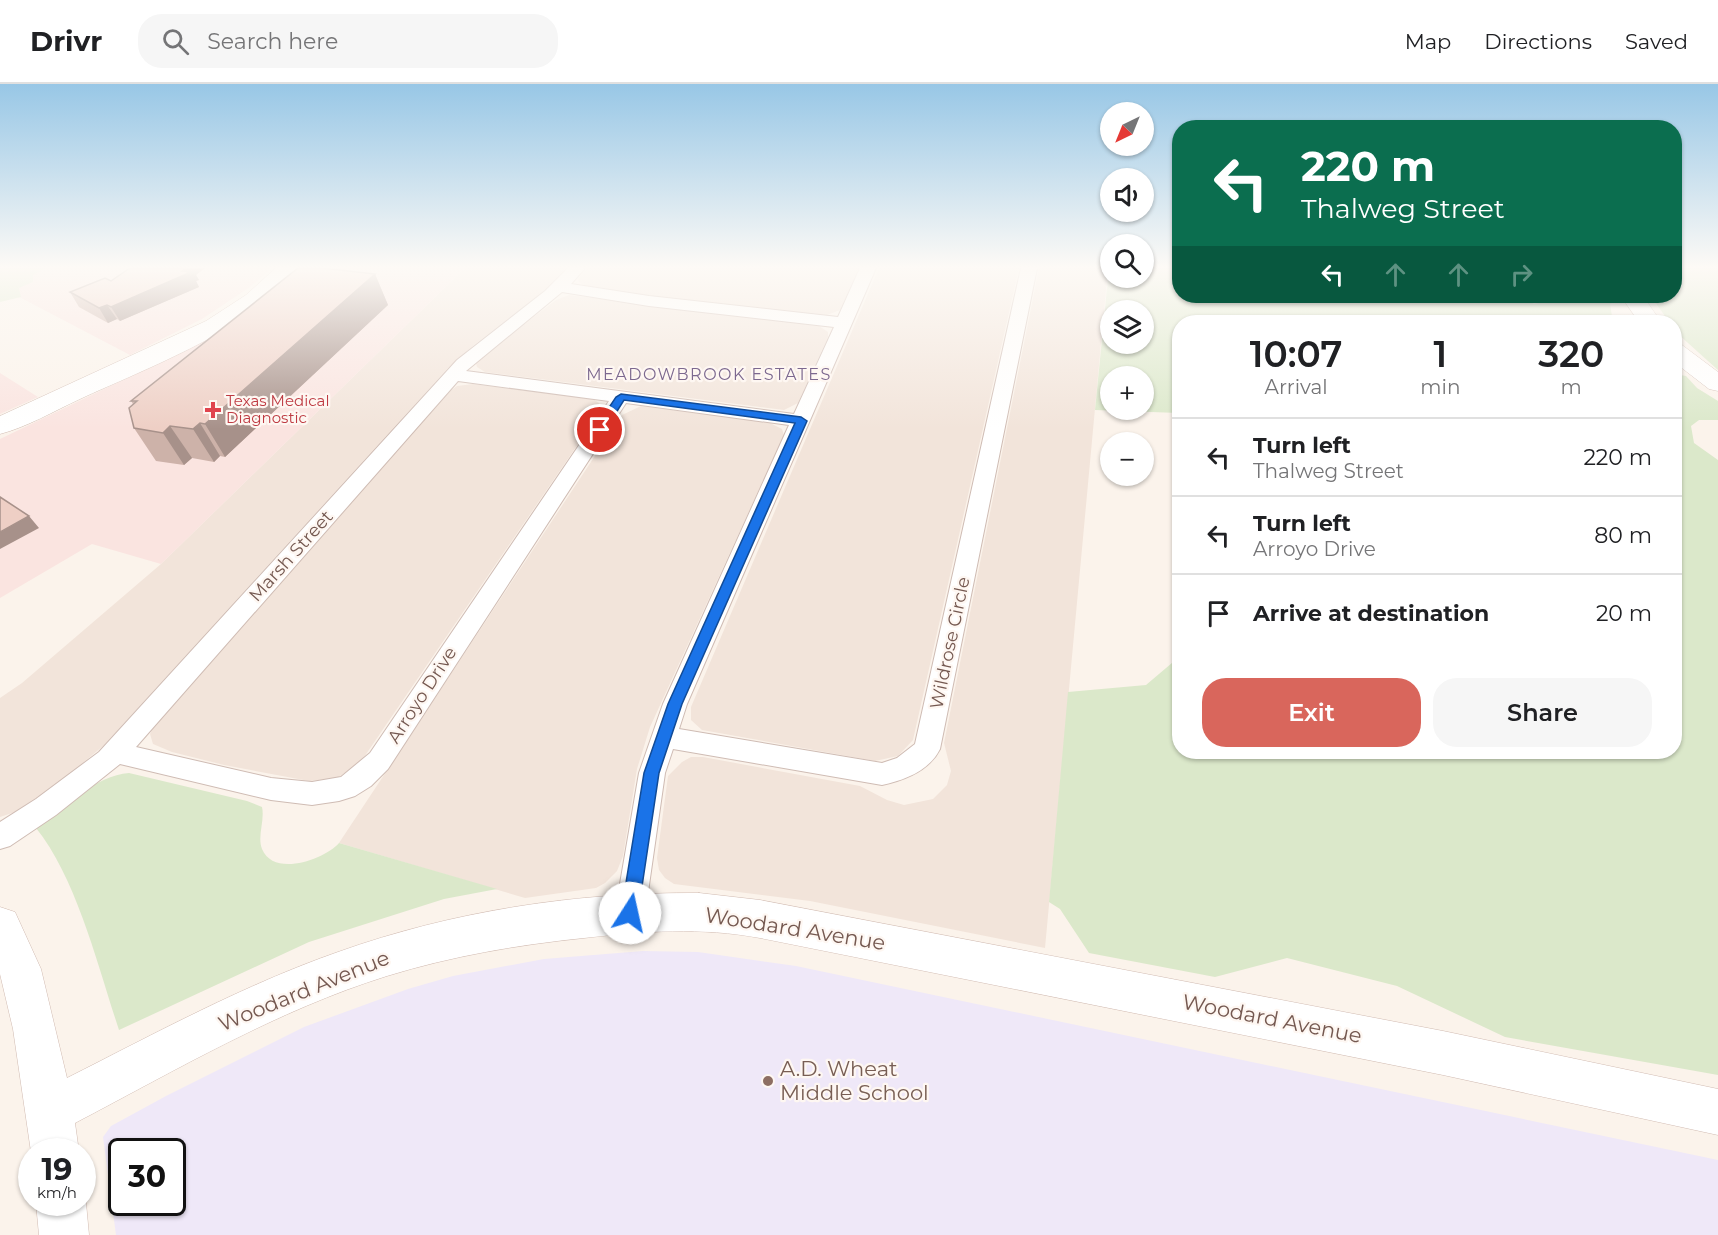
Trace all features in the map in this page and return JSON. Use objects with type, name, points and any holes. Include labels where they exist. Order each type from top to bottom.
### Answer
[{"type":"street","points":[[0,426],[159,353],[217,322]]},
{"type":"street","name":"Marsh Street","points":[[0,837],[76,785],[115,752],[453,375],[476,352],[515,322]]},
{"type":"street","points":[[630,913],[652,773],[675,704],[844,323],[833,322]]},
{"type":"street","name":"Wildrose Circle","points":[[664,737],[882,774],[900,771],[915,762],[927,749],[1018,322]]},
{"type":"street","points":[[1682,356],[1718,384]]},
{"type":"street","points":[[453,375],[801,421]]},
{"type":"street","name":"Arroyo Drive","points":[[115,752],[160,765],[304,793],[339,790],[362,779],[379,760],[621,397]]},
{"type":"street","name":"Woodard Avenue","points":[[0,926],[20,969],[35,1029],[53,1132],[231,1019],[378,959],[435,942],[491,930],[630,913],[688,912],[747,916],[1431,1051],[1718,1112]]},
{"type":"street","points":[[62,1216],[64,1235]]},
{"type":"shaded area","points":[[66,322],[197,322],[130,355]]},
{"type":"shaded area","points":[[236,322],[410,322],[161,564],[92,544],[0,598],[0,439],[223,332]]},
{"type":"shaded area","points":[[410,322],[505,322],[448,368],[103,746],[54,787],[18,811],[0,817],[0,698],[22,683],[161,564]]},
{"type":"shaded area","points":[[527,322],[784,322],[819,326],[828,332],[828,337],[798,403],[784,410],[485,372],[477,367],[476,363]]},
{"type":"shaded area","points":[[856,322],[1007,322],[913,740],[898,756],[875,761],[702,730],[691,720],[691,707]]},
{"type":"shaded area","points":[[1028,322],[1100,322],[1100,354],[1045,948],[810,901],[674,884],[659,870],[657,858],[668,776],[682,762],[691,757],[703,757],[860,786],[887,800],[904,805],[933,799],[947,785],[951,771],[944,743]]},
{"type":"shaded area","points":[[0,373],[38,397],[0,414]]},
{"type":"shaded area","points":[[473,384],[593,399],[602,409],[360,763],[337,778],[309,781],[224,765],[172,752],[153,744],[150,734],[154,726],[447,393],[457,386]]},
{"type":"shaded area","points":[[641,406],[770,423],[782,429],[784,435],[650,727],[637,769],[623,856],[617,871],[596,888],[525,898],[339,843],[622,415]]},
{"type":"shaded area","name":"A.D. Wheat Middle School","points":[[643,951],[698,952],[796,966],[1718,1160],[1718,1235],[116,1235],[113,1216],[186,1216],[186,1138],[108,1138],[108,1175],[103,1137],[111,1126],[304,1027],[408,989],[453,976],[544,959]]},
{"type":"green space","points":[[1154,322],[1172,322],[1172,413],[1154,412],[1154,366],[1100,366],[1100,410],[1095,410],[1101,354],[1154,354]]},
{"type":"green space","points":[[1682,322],[1718,322],[1718,370],[1682,338]]},
{"type":"green space","points":[[1682,375],[1686,376],[1697,388],[1718,401],[1718,420],[1699,420],[1691,426],[1694,443],[1718,460],[1718,1075],[1505,1037],[1397,986],[1287,958],[1215,977],[1089,953],[1060,909],[1049,902],[1068,692],[1146,685],[1172,663],[1172,759],[1682,759]]},
{"type":"green space","points":[[129,773],[247,801],[262,807],[260,839],[262,849],[268,858],[277,863],[300,863],[312,860],[339,843],[497,889],[444,899],[309,942],[119,1030],[75,898],[63,872],[36,828],[92,786],[117,775]]},
{"type":"building","points":[[231,322],[321,322],[205,424],[200,423],[193,429],[170,426],[163,433],[134,428],[129,408],[137,401],[131,401]]},
{"type":"building","points":[[0,497],[29,516],[0,532]]},
{"type":"place","name":"Texas Medical Diagnostic","points":[[213,410]]},
{"type":"place","name":"A.D. Wheat Middle School","points":[[768,1081]]},
{"type":"district","name":"MEADOWBROOK ESTATES","points":[[709,374]]},
{"type":"route","points":[[600,430],[621,397],[801,421],[675,704],[652,773],[630,913]]}]
